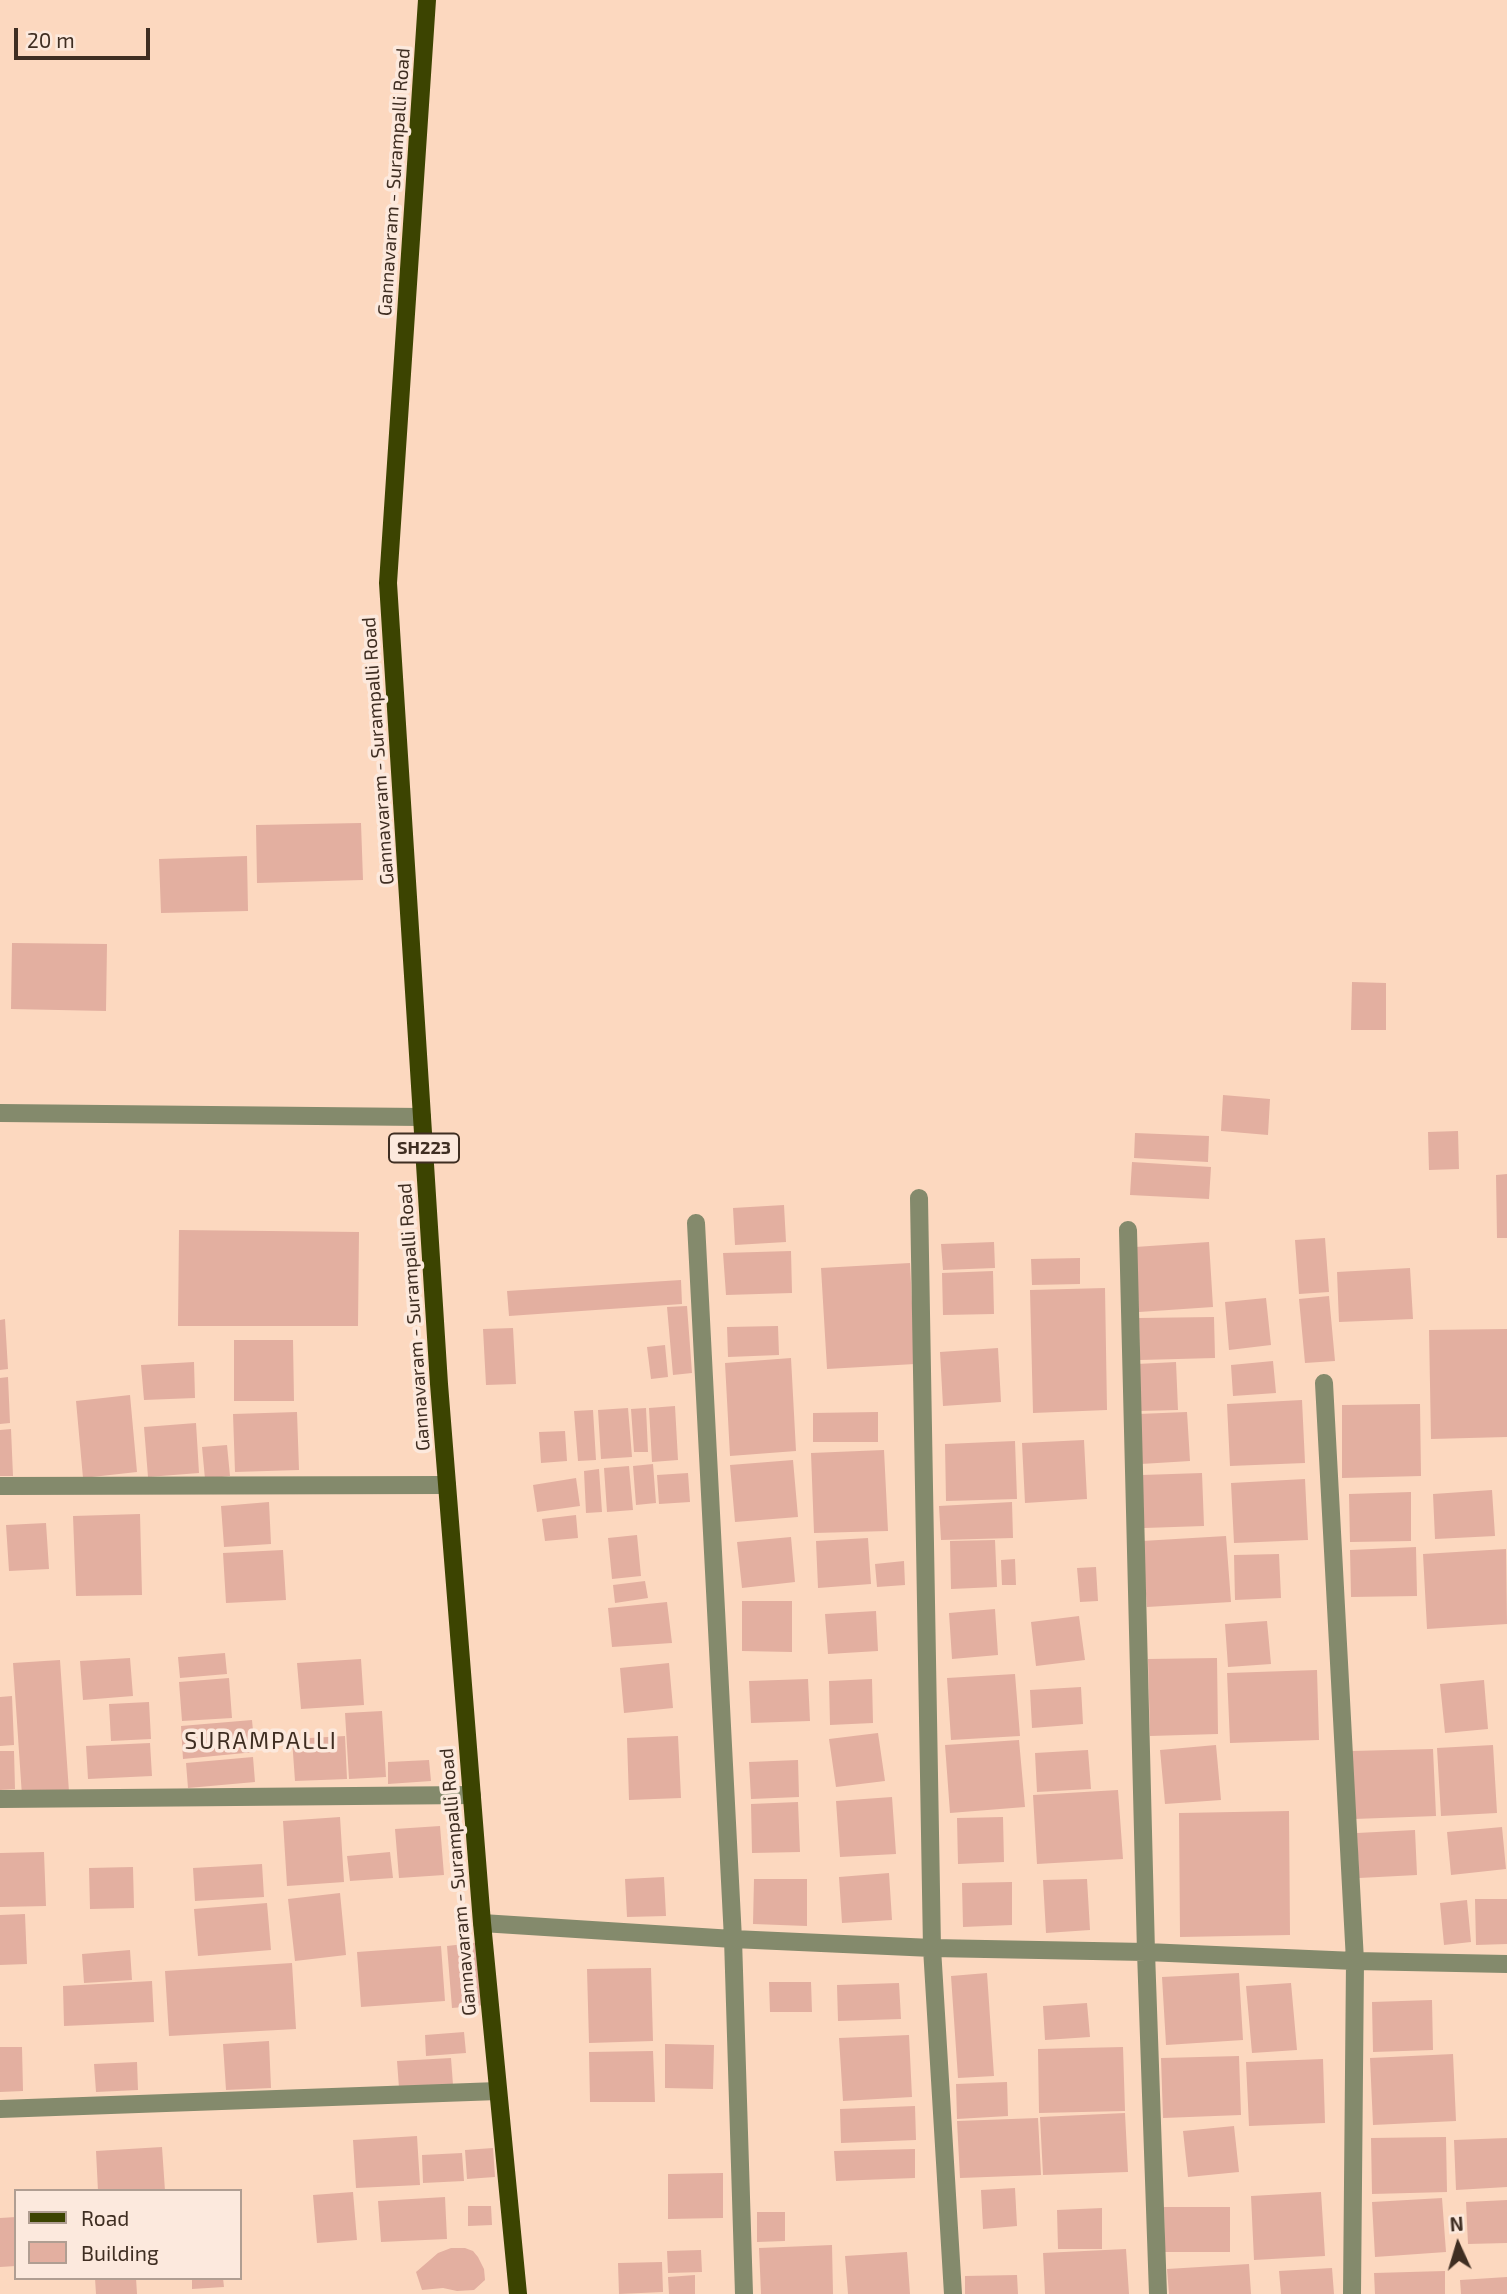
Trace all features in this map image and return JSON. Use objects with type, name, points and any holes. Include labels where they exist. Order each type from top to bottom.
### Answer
[{"type":"main road","name":"Gannavaram - Surampalli Road","points":[[427,0],[388,583],[446,1485],[482,1923],[518,2294]]},
{"type":"street","points":[[0,1113],[422,1117]]},
{"type":"street","points":[[919,1198],[932,1948],[953,2294]]},
{"type":"street","points":[[696,1223],[733,1939],[744,2294]]},
{"type":"street","points":[[1128,1230],[1146,1952],[1158,2294]]},
{"type":"street","points":[[1324,1383],[1355,1961],[1353,2294]]},
{"type":"street","points":[[0,1486],[446,1485]]},
{"type":"street","points":[[0,1799],[472,1795]]},
{"type":"street","points":[[482,1923],[932,1948],[1507,1964]]},
{"type":"street","points":[[0,2109],[498,2091]]},
{"type":"building","points":[[361,823],[363,880],[257,883],[256,825]]},
{"type":"building","points":[[247,856],[248,911],[161,913],[159,859]]},
{"type":"building","points":[[12,943],[107,944],[106,1011],[11,1009]]},
{"type":"building","points":[[1352,982],[1386,983],[1386,1030],[1351,1030]]},
{"type":"building","points":[[1223,1095],[1270,1099],[1268,1135],[1221,1131]]},
{"type":"building","points":[[1458,1131],[1459,1169],[1429,1170],[1428,1132]]},
{"type":"building","points":[[1135,1133],[1209,1136],[1208,1162],[1134,1158]]},
{"type":"building","points":[[1132,1162],[1211,1167],[1209,1199],[1130,1195]]},
{"type":"building","points":[[1507,1174],[1507,1238],[1497,1238],[1496,1175]]},
{"type":"building","points":[[784,1205],[786,1242],[735,1245],[733,1208]]},
{"type":"building","points":[[179,1230],[359,1232],[358,1326],[178,1326]]},
{"type":"building","points":[[1325,1238],[1329,1292],[1299,1294],[1295,1240]]},
{"type":"building","points":[[994,1242],[995,1268],[943,1270],[941,1244]]},
{"type":"building","points":[[1209,1242],[1213,1307],[1139,1312],[1135,1247]]},
{"type":"building","points":[[791,1251],[792,1293],[726,1295],[723,1253]]},
{"type":"building","points":[[1080,1258],[1080,1284],[1032,1285],[1031,1259]]},
{"type":"building","points":[[910,1263],[915,1364],[827,1369],[821,1268]]},
{"type":"building","points":[[1410,1268],[1413,1319],[1339,1322],[1337,1272]]},
{"type":"building","points":[[993,1271],[994,1314],[943,1315],[942,1273]]},
{"type":"building","points":[[681,1280],[682,1304],[509,1316],[507,1291]]},
{"type":"building","points":[[1105,1288],[1107,1410],[1033,1413],[1030,1290]]},
{"type":"building","points":[[1329,1296],[1335,1361],[1305,1363],[1299,1299]]},
{"type":"building","points":[[1266,1298],[1271,1345],[1229,1350],[1225,1302]]},
{"type":"building","points":[[687,1306],[692,1373],[673,1375],[667,1307]]},
{"type":"building","points":[[1214,1317],[1215,1358],[1140,1360],[1139,1318]]},
{"type":"building","points":[[5,1319],[8,1369],[0,1370],[0,1320]]},
{"type":"building","points":[[778,1326],[779,1355],[728,1357],[727,1327]]},
{"type":"building","points":[[513,1328],[516,1384],[486,1385],[483,1329]]},
{"type":"building","points":[[1507,1329],[1507,1437],[1431,1439],[1429,1330]]},
{"type":"building","points":[[234,1340],[293,1340],[294,1401],[234,1401]]},
{"type":"building","points":[[665,1345],[668,1377],[651,1379],[647,1347]]},
{"type":"building","points":[[998,1348],[1001,1402],[943,1406],[940,1352]]},
{"type":"building","points":[[791,1358],[796,1451],[730,1456],[725,1363]]},
{"type":"building","points":[[1273,1361],[1276,1393],[1233,1396],[1231,1365]]},
{"type":"building","points":[[194,1362],[195,1398],[144,1400],[141,1365]]},
{"type":"building","points":[[1176,1362],[1178,1410],[1139,1411],[1137,1364]]},
{"type":"building","points":[[8,1377],[10,1423],[0,1424],[0,1378]]},
{"type":"building","points":[[130,1395],[137,1472],[83,1478],[76,1401]]},
{"type":"building","points":[[1302,1400],[1305,1463],[1230,1466],[1227,1404]]},
{"type":"building","points":[[1420,1404],[1421,1476],[1342,1478],[1342,1405]]},
{"type":"building","points":[[675,1406],[678,1460],[652,1462],[649,1408]]},
{"type":"building","points":[[628,1408],[632,1457],[601,1459],[598,1410]]},
{"type":"building","points":[[646,1408],[648,1452],[634,1452],[631,1409]]},
{"type":"building","points":[[593,1410],[596,1460],[578,1461],[574,1411]]},
{"type":"building","points":[[297,1412],[299,1470],[235,1472],[233,1414]]},
{"type":"building","points":[[878,1412],[878,1442],[813,1442],[813,1413]]},
{"type":"building","points":[[1187,1412],[1190,1461],[1141,1464],[1138,1414]]},
{"type":"building","points":[[196,1423],[199,1473],[148,1477],[144,1427]]},
{"type":"building","points":[[11,1429],[13,1476],[0,1476],[0,1430]]},
{"type":"building","points":[[565,1431],[567,1461],[541,1463],[539,1432]]},
{"type":"building","points":[[1084,1440],[1087,1499],[1025,1503],[1022,1443]]},
{"type":"building","points":[[1015,1441],[1017,1499],[946,1501],[945,1444]]},
{"type":"building","points":[[227,1445],[230,1476],[205,1479],[202,1447]]},
{"type":"building","points":[[884,1450],[888,1531],[814,1533],[811,1453]]},
{"type":"building","points":[[793,1460],[798,1517],[735,1522],[730,1465]]},
{"type":"building","points":[[653,1464],[656,1503],[636,1505],[633,1466]]},
{"type":"building","points":[[629,1466],[633,1510],[607,1512],[604,1468]]},
{"type":"building","points":[[599,1469],[602,1512],[586,1513],[584,1471]]},
{"type":"building","points":[[688,1473],[690,1502],[659,1504],[657,1475]]},
{"type":"building","points":[[1202,1473],[1204,1526],[1144,1528],[1142,1475]]},
{"type":"building","points":[[576,1478],[580,1506],[537,1512],[533,1485]]},
{"type":"building","points":[[1305,1479],[1308,1540],[1234,1543],[1231,1483]]},
{"type":"building","points":[[1492,1490],[1495,1536],[1435,1539],[1433,1494]]},
{"type":"building","points":[[1411,1492],[1411,1541],[1350,1542],[1349,1494]]},
{"type":"building","points":[[269,1502],[271,1544],[224,1547],[221,1506]]},
{"type":"building","points":[[1012,1502],[1013,1538],[941,1540],[939,1506]]},
{"type":"building","points":[[140,1514],[142,1595],[76,1596],[73,1516]]},
{"type":"building","points":[[576,1515],[578,1538],[545,1541],[542,1519]]},
{"type":"building","points":[[46,1523],[49,1569],[9,1571],[6,1525]]},
{"type":"building","points":[[637,1535],[641,1576],[612,1579],[608,1538]]},
{"type":"building","points":[[1226,1536],[1231,1602],[1147,1607],[1142,1541]]},
{"type":"building","points":[[791,1537],[795,1582],[742,1588],[737,1542]]},
{"type":"building","points":[[868,1538],[871,1584],[818,1588],[816,1541]]},
{"type":"building","points":[[995,1540],[997,1587],[951,1589],[950,1541]]},
{"type":"building","points":[[1416,1547],[1417,1596],[1351,1597],[1350,1550]]},
{"type":"building","points":[[1506,1549],[1507,1624],[1427,1629],[1423,1554]]},
{"type":"building","points":[[283,1550],[286,1600],[226,1603],[223,1553]]},
{"type":"building","points":[[1279,1554],[1281,1598],[1235,1600],[1234,1555]]},
{"type":"building","points":[[1015,1559],[1016,1585],[1002,1585],[1001,1560]]},
{"type":"building","points":[[904,1561],[905,1585],[877,1587],[875,1564]]},
{"type":"building","points":[[1096,1567],[1098,1601],[1080,1602],[1077,1568]]},
{"type":"building","points":[[645,1581],[648,1598],[615,1603],[613,1585]]},
{"type":"building","points":[[742,1601],[792,1601],[792,1652],[742,1651]]},
{"type":"building","points":[[667,1602],[672,1643],[612,1647],[608,1608]]},
{"type":"building","points":[[995,1609],[998,1655],[952,1659],[949,1613]]},
{"type":"building","points":[[876,1611],[878,1651],[828,1654],[825,1614]]},
{"type":"building","points":[[1079,1616],[1085,1660],[1036,1666],[1031,1622]]},
{"type":"building","points":[[1267,1621],[1271,1664],[1228,1667],[1225,1624]]},
{"type":"building","points":[[225,1653],[227,1674],[180,1678],[178,1657]]},
{"type":"building","points":[[130,1658],[133,1696],[83,1700],[80,1661]]},
{"type":"building","points":[[1217,1658],[1218,1734],[1150,1736],[1148,1659]]},
{"type":"building","points":[[361,1659],[364,1705],[301,1709],[297,1663]]},
{"type":"building","points":[[60,1660],[69,1792],[22,1796],[13,1663]]},
{"type":"building","points":[[669,1663],[673,1708],[624,1713],[620,1668]]},
{"type":"building","points":[[1317,1670],[1319,1740],[1230,1743],[1227,1673]]},
{"type":"building","points":[[1015,1674],[1020,1736],[951,1740],[947,1678]]},
{"type":"building","points":[[229,1678],[232,1718],[182,1721],[179,1682]]},
{"type":"building","points":[[808,1679],[810,1721],[751,1723],[749,1681]]},
{"type":"building","points":[[872,1679],[873,1723],[830,1725],[829,1681]]},
{"type":"building","points":[[1484,1680],[1488,1729],[1445,1733],[1440,1684]]},
{"type":"building","points":[[1081,1687],[1083,1724],[1032,1728],[1030,1690]]},
{"type":"building","points":[[12,1696],[14,1745],[0,1746],[0,1697]]},
{"type":"building","points":[[149,1702],[151,1739],[111,1741],[109,1704]]},
{"type":"building","points":[[382,1711],[386,1777],[349,1779],[345,1713]]},
{"type":"building","points":[[252,1720],[255,1752],[183,1759],[181,1726]]},
{"type":"building","points":[[878,1733],[885,1781],[836,1787],[829,1739]]},
{"type":"building","points":[[345,1736],[347,1779],[295,1781],[292,1739]]},
{"type":"building","points":[[678,1736],[681,1798],[629,1800],[627,1738]]},
{"type":"building","points":[[1019,1740],[1025,1807],[950,1813],[945,1745]]},
{"type":"building","points":[[150,1743],[152,1776],[88,1779],[86,1746]]},
{"type":"building","points":[[1216,1745],[1221,1800],[1165,1804],[1160,1750]]},
{"type":"building","points":[[1493,1745],[1497,1813],[1441,1816],[1437,1748]]},
{"type":"building","points":[[1433,1749],[1436,1816],[1354,1819],[1351,1751]]},
{"type":"building","points":[[1088,1750],[1091,1789],[1037,1792],[1035,1753]]},
{"type":"building","points":[[0,1751],[14,1751],[15,1789],[0,1790]]},
{"type":"building","points":[[253,1757],[255,1782],[188,1788],[186,1763]]},
{"type":"building","points":[[429,1760],[431,1781],[388,1784],[388,1762]]},
{"type":"building","points":[[798,1760],[799,1797],[751,1799],[749,1762]]},
{"type":"building","points":[[1118,1790],[1123,1859],[1037,1864],[1033,1795]]},
{"type":"building","points":[[892,1797],[896,1854],[840,1857],[836,1801]]},
{"type":"building","points":[[798,1802],[800,1852],[752,1853],[751,1804]]},
{"type":"building","points":[[1289,1811],[1290,1935],[1180,1937],[1179,1813]]},
{"type":"building","points":[[340,1817],[344,1882],[287,1886],[283,1821]]},
{"type":"building","points":[[1003,1817],[1004,1862],[958,1864],[957,1818]]},
{"type":"building","points":[[440,1826],[444,1875],[399,1878],[395,1829]]},
{"type":"building","points":[[1502,1827],[1506,1869],[1451,1875],[1447,1832]]},
{"type":"building","points":[[1415,1830],[1417,1875],[1359,1878],[1357,1833]]},
{"type":"building","points":[[44,1852],[46,1906],[0,1907],[0,1853]]},
{"type":"building","points":[[390,1852],[393,1878],[350,1881],[347,1856]]},
{"type":"building","points":[[262,1864],[264,1897],[195,1901],[193,1868]]},
{"type":"building","points":[[133,1867],[134,1908],[90,1909],[89,1868]]},
{"type":"building","points":[[889,1873],[892,1920],[842,1923],[839,1877]]},
{"type":"building","points":[[664,1877],[666,1916],[627,1917],[625,1879]]},
{"type":"building","points":[[754,1879],[807,1879],[807,1926],[753,1924]]},
{"type":"building","points":[[1087,1879],[1090,1930],[1046,1933],[1043,1880]]},
{"type":"building","points":[[1012,1882],[1012,1925],[963,1927],[962,1883]]},
{"type":"building","points":[[340,1893],[346,1955],[295,1961],[288,1899]]},
{"type":"building","points":[[1475,1899],[1507,1899],[1507,1944],[1476,1945]]},
{"type":"building","points":[[1467,1900],[1471,1942],[1444,1945],[1440,1903]]},
{"type":"building","points":[[267,1903],[271,1950],[198,1956],[194,1909]]},
{"type":"building","points":[[25,1914],[27,1964],[0,1965],[0,1915]]},
{"type":"building","points":[[481,1942],[486,2005],[452,2008],[447,1946]]},
{"type":"building","points":[[441,1946],[445,2001],[361,2007],[357,1952]]},
{"type":"building","points":[[130,1950],[132,1980],[84,1983],[82,1954]]},
{"type":"building","points":[[292,1963],[296,2029],[169,2036],[165,1971]]},
{"type":"building","points":[[651,1968],[653,2041],[589,2043],[587,1969]]},
{"type":"building","points":[[987,1973],[994,2076],[958,2078],[951,1976]]},
{"type":"building","points":[[1239,1973],[1243,2040],[1166,2045],[1162,1977]]},
{"type":"building","points":[[152,1981],[154,2022],[64,2026],[63,1986]]},
{"type":"building","points":[[769,1982],[811,1982],[812,2012],[770,2012]]},
{"type":"building","points":[[899,1983],[901,2019],[838,2021],[837,1985]]},
{"type":"building","points":[[1291,1983],[1297,2050],[1252,2053],[1246,1986]]},
{"type":"building","points":[[1432,2000],[1433,2050],[1373,2052],[1372,2002]]},
{"type":"building","points":[[1087,2003],[1090,2037],[1045,2040],[1043,2006]]},
{"type":"building","points":[[464,2032],[466,2053],[426,2056],[425,2035]]},
{"type":"building","points":[[909,2035],[912,2097],[843,2101],[839,2038]]},
{"type":"building","points":[[269,2041],[271,2088],[226,2090],[223,2044]]},
{"type":"building","points":[[665,2044],[714,2045],[713,2089],[665,2088]]},
{"type":"building","points":[[0,2047],[22,2047],[23,2091],[0,2092]]},
{"type":"building","points":[[1123,2047],[1125,2111],[1039,2113],[1038,2049]]},
{"type":"building","points":[[653,2051],[655,2102],[590,2102],[589,2052]]},
{"type":"building","points":[[1453,2054],[1456,2121],[1373,2125],[1370,2058]]},
{"type":"building","points":[[1239,2056],[1241,2115],[1163,2118],[1161,2058]]},
{"type":"building","points":[[451,2058],[453,2085],[399,2088],[397,2061]]},
{"type":"building","points":[[1323,2059],[1325,2123],[1249,2126],[1246,2062]]},
{"type":"building","points":[[137,2062],[138,2090],[96,2092],[94,2064]]},
{"type":"building","points":[[1007,2082],[1008,2116],[957,2119],[956,2084]]},
{"type":"building","points":[[915,2106],[916,2140],[841,2143],[840,2109]]},
{"type":"building","points":[[1125,2113],[1128,2172],[1043,2175],[1040,2117]]},
{"type":"building","points":[[1038,2118],[1041,2175],[960,2178],[957,2121]]},
{"type":"building","points":[[1234,2126],[1239,2172],[1188,2177],[1183,2131]]},
{"type":"building","points":[[417,2136],[420,2185],[356,2188],[353,2140]]},
{"type":"building","points":[[1446,2137],[1447,2192],[1372,2194],[1371,2138]]},
{"type":"building","points":[[1507,2138],[1507,2187],[1456,2190],[1454,2140]]},
{"type":"building","points":[[162,2147],[165,2189],[98,2189],[96,2151]]},
{"type":"building","points":[[493,2148],[495,2177],[467,2179],[465,2150]]},
{"type":"building","points":[[915,2149],[915,2178],[836,2181],[834,2151]]},
{"type":"building","points":[[462,2153],[464,2181],[423,2183],[422,2155]]},
{"type":"building","points":[[723,2173],[723,2218],[668,2219],[668,2174]]},
{"type":"building","points":[[1015,2188],[1017,2226],[983,2229],[981,2190]]},
{"type":"building","points":[[353,2192],[357,2240],[317,2243],[313,2195]]},
{"type":"building","points":[[1321,2192],[1325,2256],[1254,2260],[1251,2196]]},
{"type":"building","points":[[445,2197],[447,2239],[381,2242],[378,2201]]},
{"type":"building","points":[[1442,2198],[1446,2252],[1375,2257],[1372,2202]]},
{"type":"building","points":[[1507,2200],[1507,2243],[1468,2244],[1466,2202]]},
{"type":"building","points":[[468,2206],[491,2206],[492,2225],[468,2226]]},
{"type":"building","points":[[1164,2207],[1230,2207],[1230,2252],[1165,2252]]},
{"type":"building","points":[[1102,2208],[1102,2249],[1058,2249],[1057,2210]]},
{"type":"building","points":[[757,2212],[785,2212],[785,2241],[757,2242]]},
{"type":"building","points":[[14,2217],[14,2266],[0,2267],[0,2218]]},
{"type":"building","points":[[832,2245],[833,2294],[761,2294],[759,2248]]},
{"type":"building","points":[[451,2248],[473,2251],[484,2269],[485,2280],[474,2290],[422,2290],[416,2272],[438,2253]]},
{"type":"building","points":[[1126,2249],[1129,2294],[1045,2294],[1043,2253]]},
{"type":"building","points":[[701,2250],[702,2272],[668,2273],[667,2251]]},
{"type":"building","points":[[907,2252],[910,2294],[848,2294],[845,2256]]},
{"type":"building","points":[[662,2262],[663,2292],[619,2294],[618,2263]]},
{"type":"building","points":[[1249,2264],[1251,2294],[1169,2294],[1167,2269]]},
{"type":"building","points":[[1332,2268],[1334,2294],[1281,2294],[1279,2271]]},
{"type":"building","points":[[1445,2271],[1445,2294],[1375,2294],[1374,2273]]},
{"type":"building","points":[[695,2275],[695,2294],[669,2294],[668,2277]]},
{"type":"building","points":[[1017,2275],[1018,2294],[965,2294],[965,2276]]},
{"type":"building","points":[[1507,2277],[1507,2294],[1461,2294],[1460,2280]]},
{"type":"building","points":[[95,2280],[136,2280],[137,2294],[96,2294]]},
{"type":"building","points":[[192,2280],[223,2280],[224,2287],[192,2289]]},
{"type":"district","name":"SURAMPALLI","points":[[261,1741]]}]
